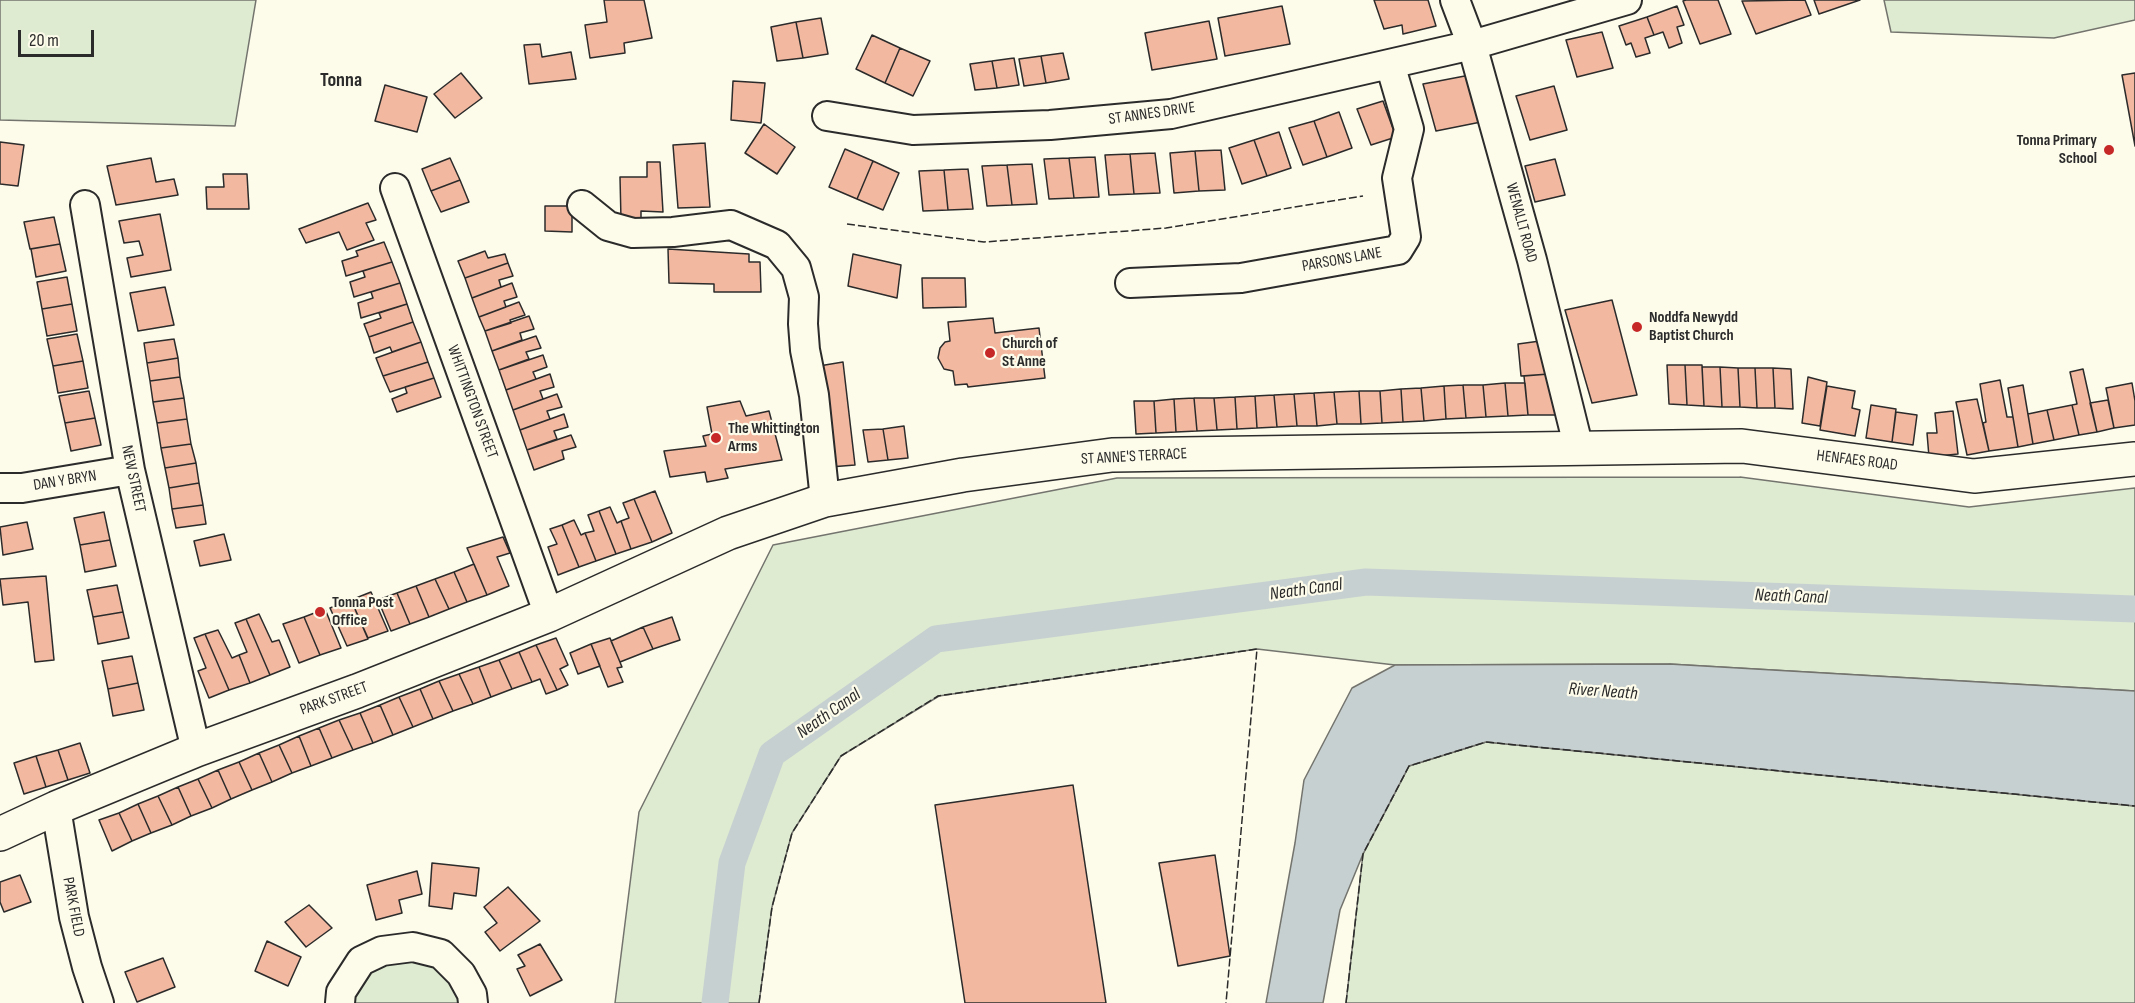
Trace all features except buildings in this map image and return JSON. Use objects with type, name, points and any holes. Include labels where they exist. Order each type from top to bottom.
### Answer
[{"type":"main road","name":"HENFAES ROAD","points":[[1579,449],[1742,446],[1974,476],[2135,459]]},
{"type":"main road","name":"ST ANNE'S TERRACE","points":[[668,561],[728,533],[825,500],[963,475],[1112,455],[1579,449]]},
{"type":"main road","name":"PARK STREET","points":[[0,834],[56,808],[196,750],[357,691],[549,615],[668,561]]},
{"type":"street","name":"WENALLT ROAD","points":[[1455,0],[1472,45],[1532,260],[1579,449]]},
{"type":"street","name":"ST ANNES DRIVE","points":[[827,116],[913,130],[1050,125],[1172,114],[1472,45],[1611,3]]},
{"type":"street","name":"PARSONS LANE","points":[[1130,283],[1241,278],[1398,250],[1406,237],[1397,178],[1409,129],[1390,64]]},
{"type":"street","name":"WHITTINGTON STREET","points":[[395,188],[549,615]]},
{"type":"street","name":"NEW STREET","points":[[85,205],[130,470],[196,750]]},
{"type":"street","points":[[582,205],[608,226],[633,233],[674,232],[731,225],[777,245],[796,268],[804,297],[802,324],[814,395],[825,500]]},
{"type":"street","name":"DAN Y BRYN","points":[[0,488],[22,488],[130,470]]},
{"type":"street","name":"PARK FIELD","points":[[56,808],[74,917],[99,1003]]},
{"type":"street","points":[[340,1003],[341,992],[361,961],[382,951],[413,947],[441,954],[461,974],[472,994],[473,1003]]},
{"type":"green space","points":[[0,0],[256,0],[235,126],[0,120]]},
{"type":"green space","points":[[1884,0],[2135,0],[2135,20],[2054,38],[1891,32]]},
{"type":"green space","points":[[1740,477],[1969,507],[2135,488],[2135,691],[1669,664],[1395,665],[1257,649],[939,696],[841,756],[792,833],[772,907],[759,1003],[615,1003],[639,812],[773,545],[1117,478]]},
{"type":"green space","points":[[1486,742],[2135,806],[2135,1003],[1346,1003],[1363,854],[1409,766]]},
{"type":"green space","points":[[422,958],[447,974],[462,1003],[349,1003],[351,996],[378,963]]},
{"type":"water","name":"River Neath","points":[[1669,664],[2135,691],[2135,806],[1486,742],[1409,766],[1363,854],[1340,910],[1323,1003],[1266,1003],[1304,780],[1352,688],[1395,665]]},
{"type":"waterway","name":"Neath Canal","points":[[715,1003],[732,863],[772,754],[936,639],[1366,582],[2135,609]]},
{"type":"fence","points":[[847,224],[984,242],[1166,228],[1363,196]]},
{"type":"fence","points":[[759,1003],[772,907],[792,833],[841,756],[938,696],[1257,649],[1226,1003]]},
{"type":"fence","points":[[1346,1003],[1363,854],[1409,766],[1486,742],[2135,806]]},
{"type":"place","name":"Tonna Primary School","points":[[2109,150]]},
{"type":"place","name":"Noddfa Newydd Baptist Church","points":[[1637,327]]},
{"type":"place","name":"Church of St Anne","points":[[990,353]]},
{"type":"place","name":"The Whittington Arms","points":[[716,438]]},
{"type":"place","name":"Tonna Post Office","points":[[320,612]]},
{"type":"district","name":"Tonna","points":[[341,81]]}]
